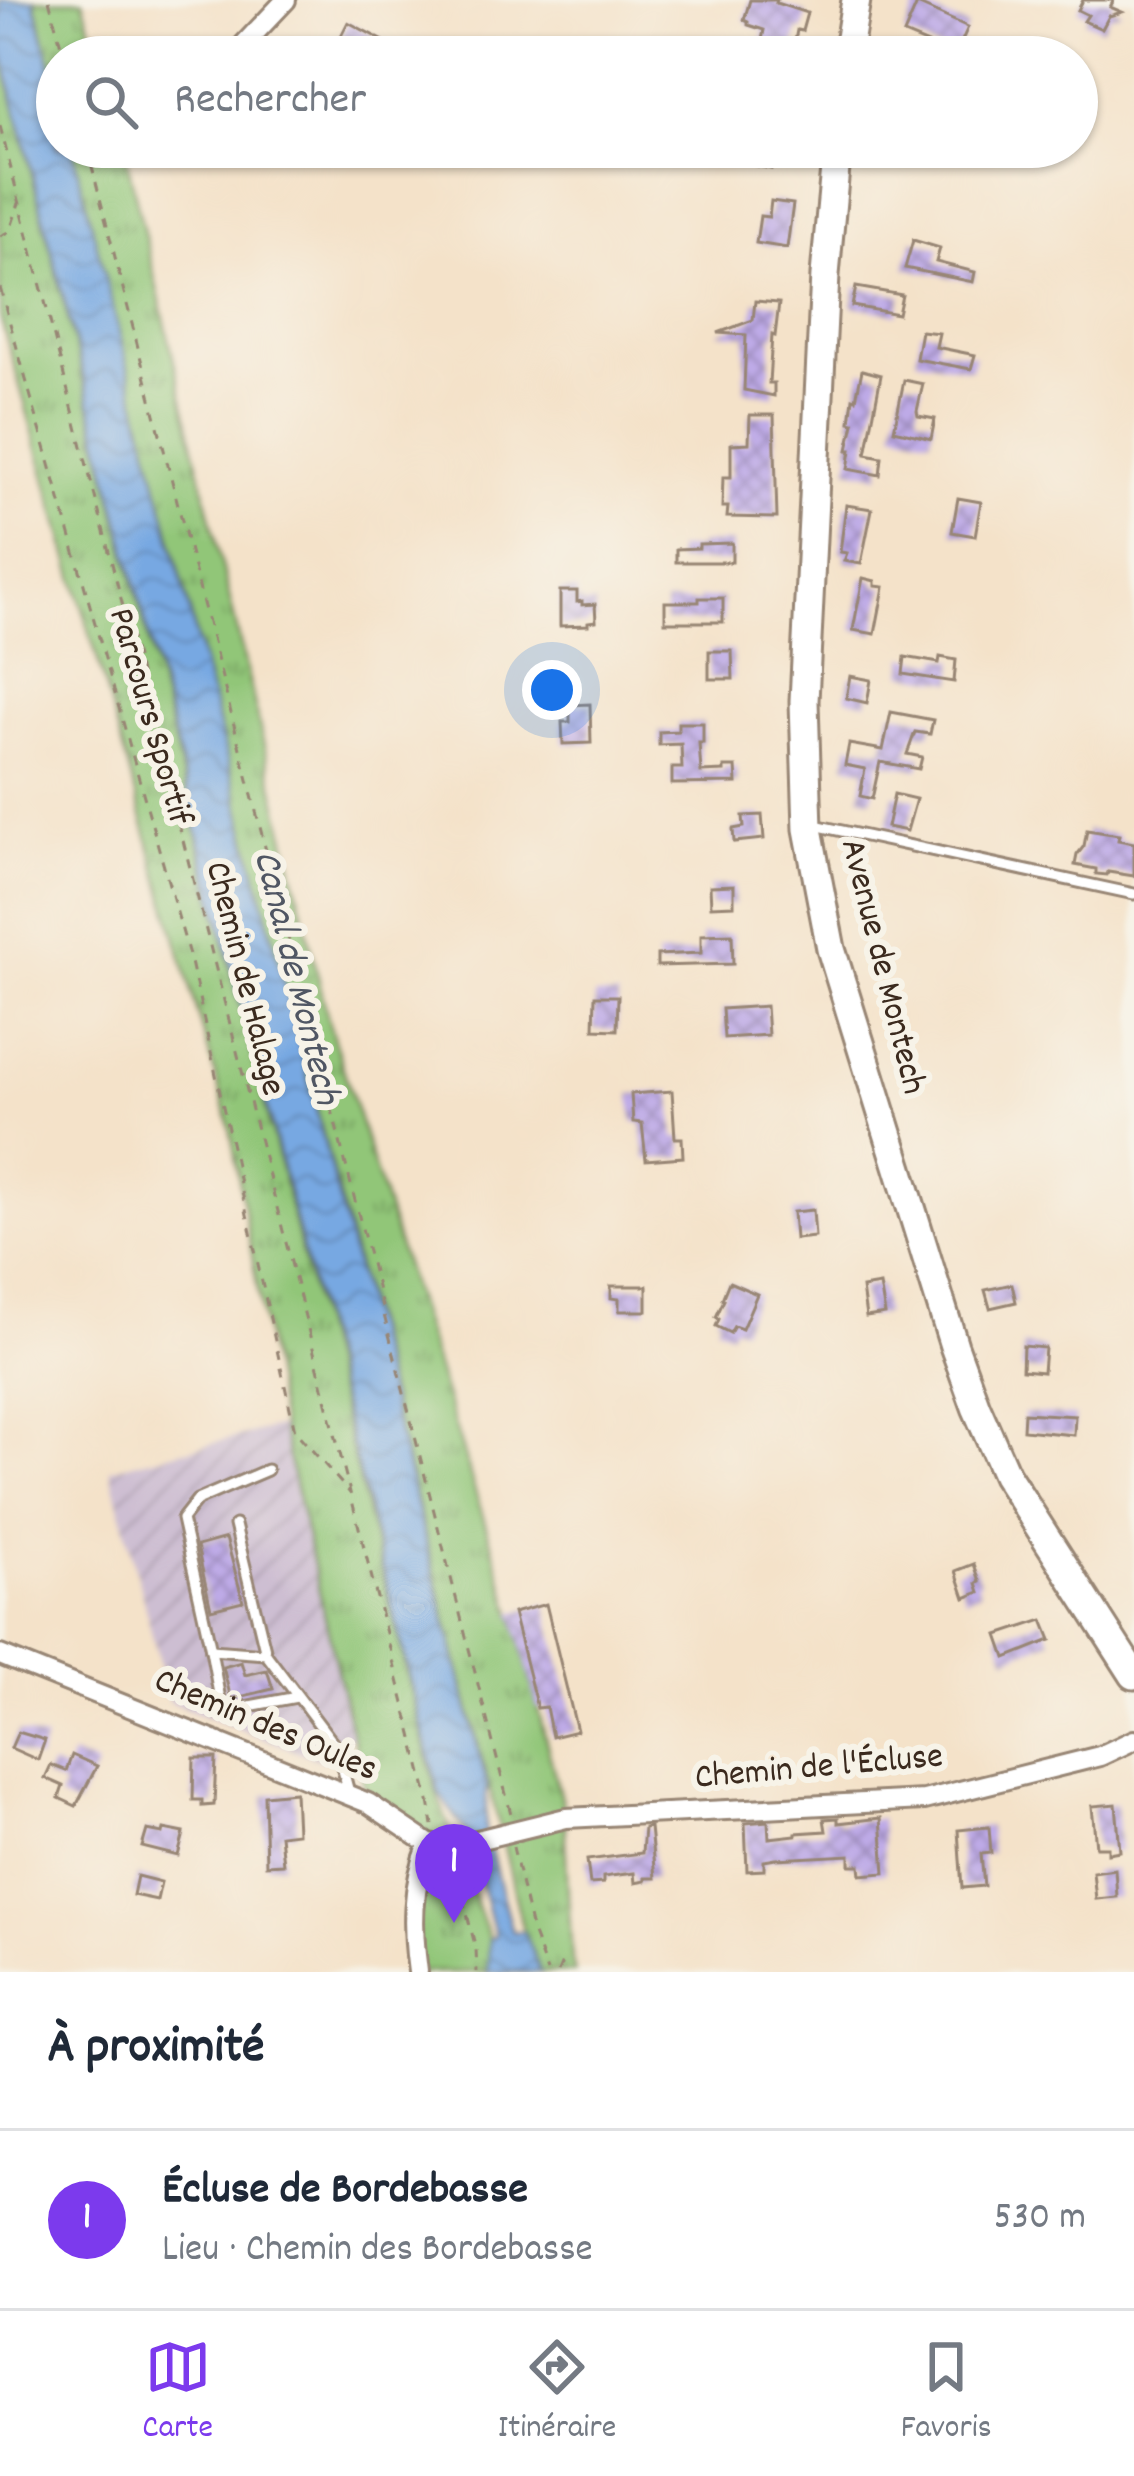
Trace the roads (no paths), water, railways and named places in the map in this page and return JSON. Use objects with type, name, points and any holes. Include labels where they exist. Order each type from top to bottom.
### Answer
[{"type":"main road","points":[[850,36],[856,0]]},
{"type":"main road","name":"Avenue de Montech","points":[[835,168],[824,275],[804,701],[808,829],[831,949],[976,1407],[1006,1475],[1133,1671]]},
{"type":"street","points":[[252,36],[286,0]]},
{"type":"street","name":"Chemin des Oules","points":[[0,1655],[368,1803],[444,1845]]},
{"type":"street","name":"Chemin de l'Écluse","points":[[444,1845],[566,1818],[924,1800],[1100,1756],[1134,1740]]},
{"type":"street","points":[[418,1972],[412,1924],[420,1865],[444,1845]]},
{"type":"lane","points":[[808,829],[819,826],[1134,894]]},
{"type":"lane","points":[[266,1470],[197,1500],[182,1519],[221,1705],[233,1709],[298,1697]]},
{"type":"lane","points":[[235,1525],[266,1654],[337,1748],[350,1796]]},
{"type":"lane","points":[[212,1650],[266,1654]]},
{"type":"water","points":[[0,0],[34,0],[43,36],[36,36],[36,168],[77,168],[487,1784],[485,1830],[512,1932],[523,1931],[541,1972],[488,1972],[489,1939],[495,1936],[467,1834],[439,1793],[0,44]]},
{"type":"place","name":"Écluse de Bordebasse","points":[[454,1923]]},
{"type":"water label","name":"Canal de Montech","points":[[294,978]]}]
